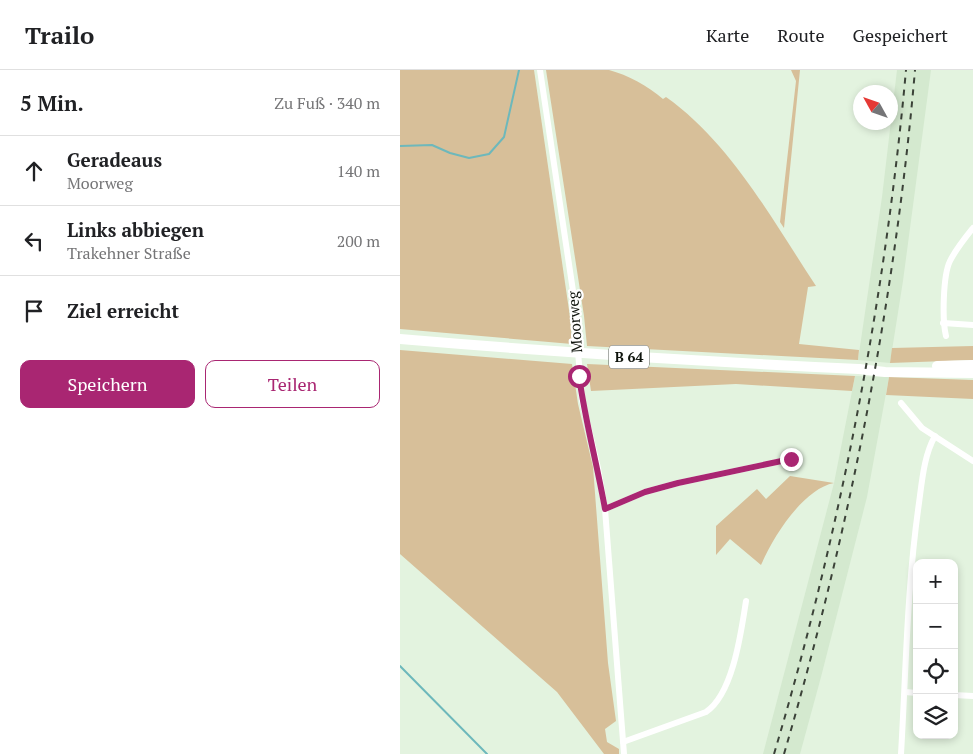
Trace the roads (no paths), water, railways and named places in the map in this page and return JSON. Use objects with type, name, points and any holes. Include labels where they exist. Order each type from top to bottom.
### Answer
[{"type":"main road","name":"B 64","points":[[400,339],[527,350],[715,362],[885,372],[973,373]]},
{"type":"main road","name":"B 64","points":[[859,369],[973,365]]},
{"type":"street","name":"Moorweg","points":[[540,70],[568,253],[579,376],[585,416],[598,468],[605,509],[624,754]]},
{"type":"street","points":[[946,336],[943,323],[946,269],[950,260],[973,228]]},
{"type":"street","points":[[943,323],[973,325]]},
{"type":"street","points":[[901,403],[922,428],[973,461]]},
{"type":"street","points":[[901,754],[907,615],[913,543],[928,453],[930,444],[935,436]]},
{"type":"street","points":[[605,509],[645,492],[678,483],[791,459]]},
{"type":"street","points":[[623,742],[713,708],[720,698],[736,656],[746,602]]},
{"type":"street","points":[[905,692],[913,693]]},
{"type":"street","points":[[958,695],[973,696]]},
{"type":"waterway","points":[[400,146],[432,145],[450,153],[469,158],[489,154],[504,137],[519,70]]},
{"type":"waterway","points":[[400,666],[487,754]]},
{"type":"railway","points":[[774,754],[820,586],[857,415],[886,243],[906,70]]},
{"type":"railway","points":[[784,754],[829,586],[849,501],[866,415],[895,243],[915,70]]}]
